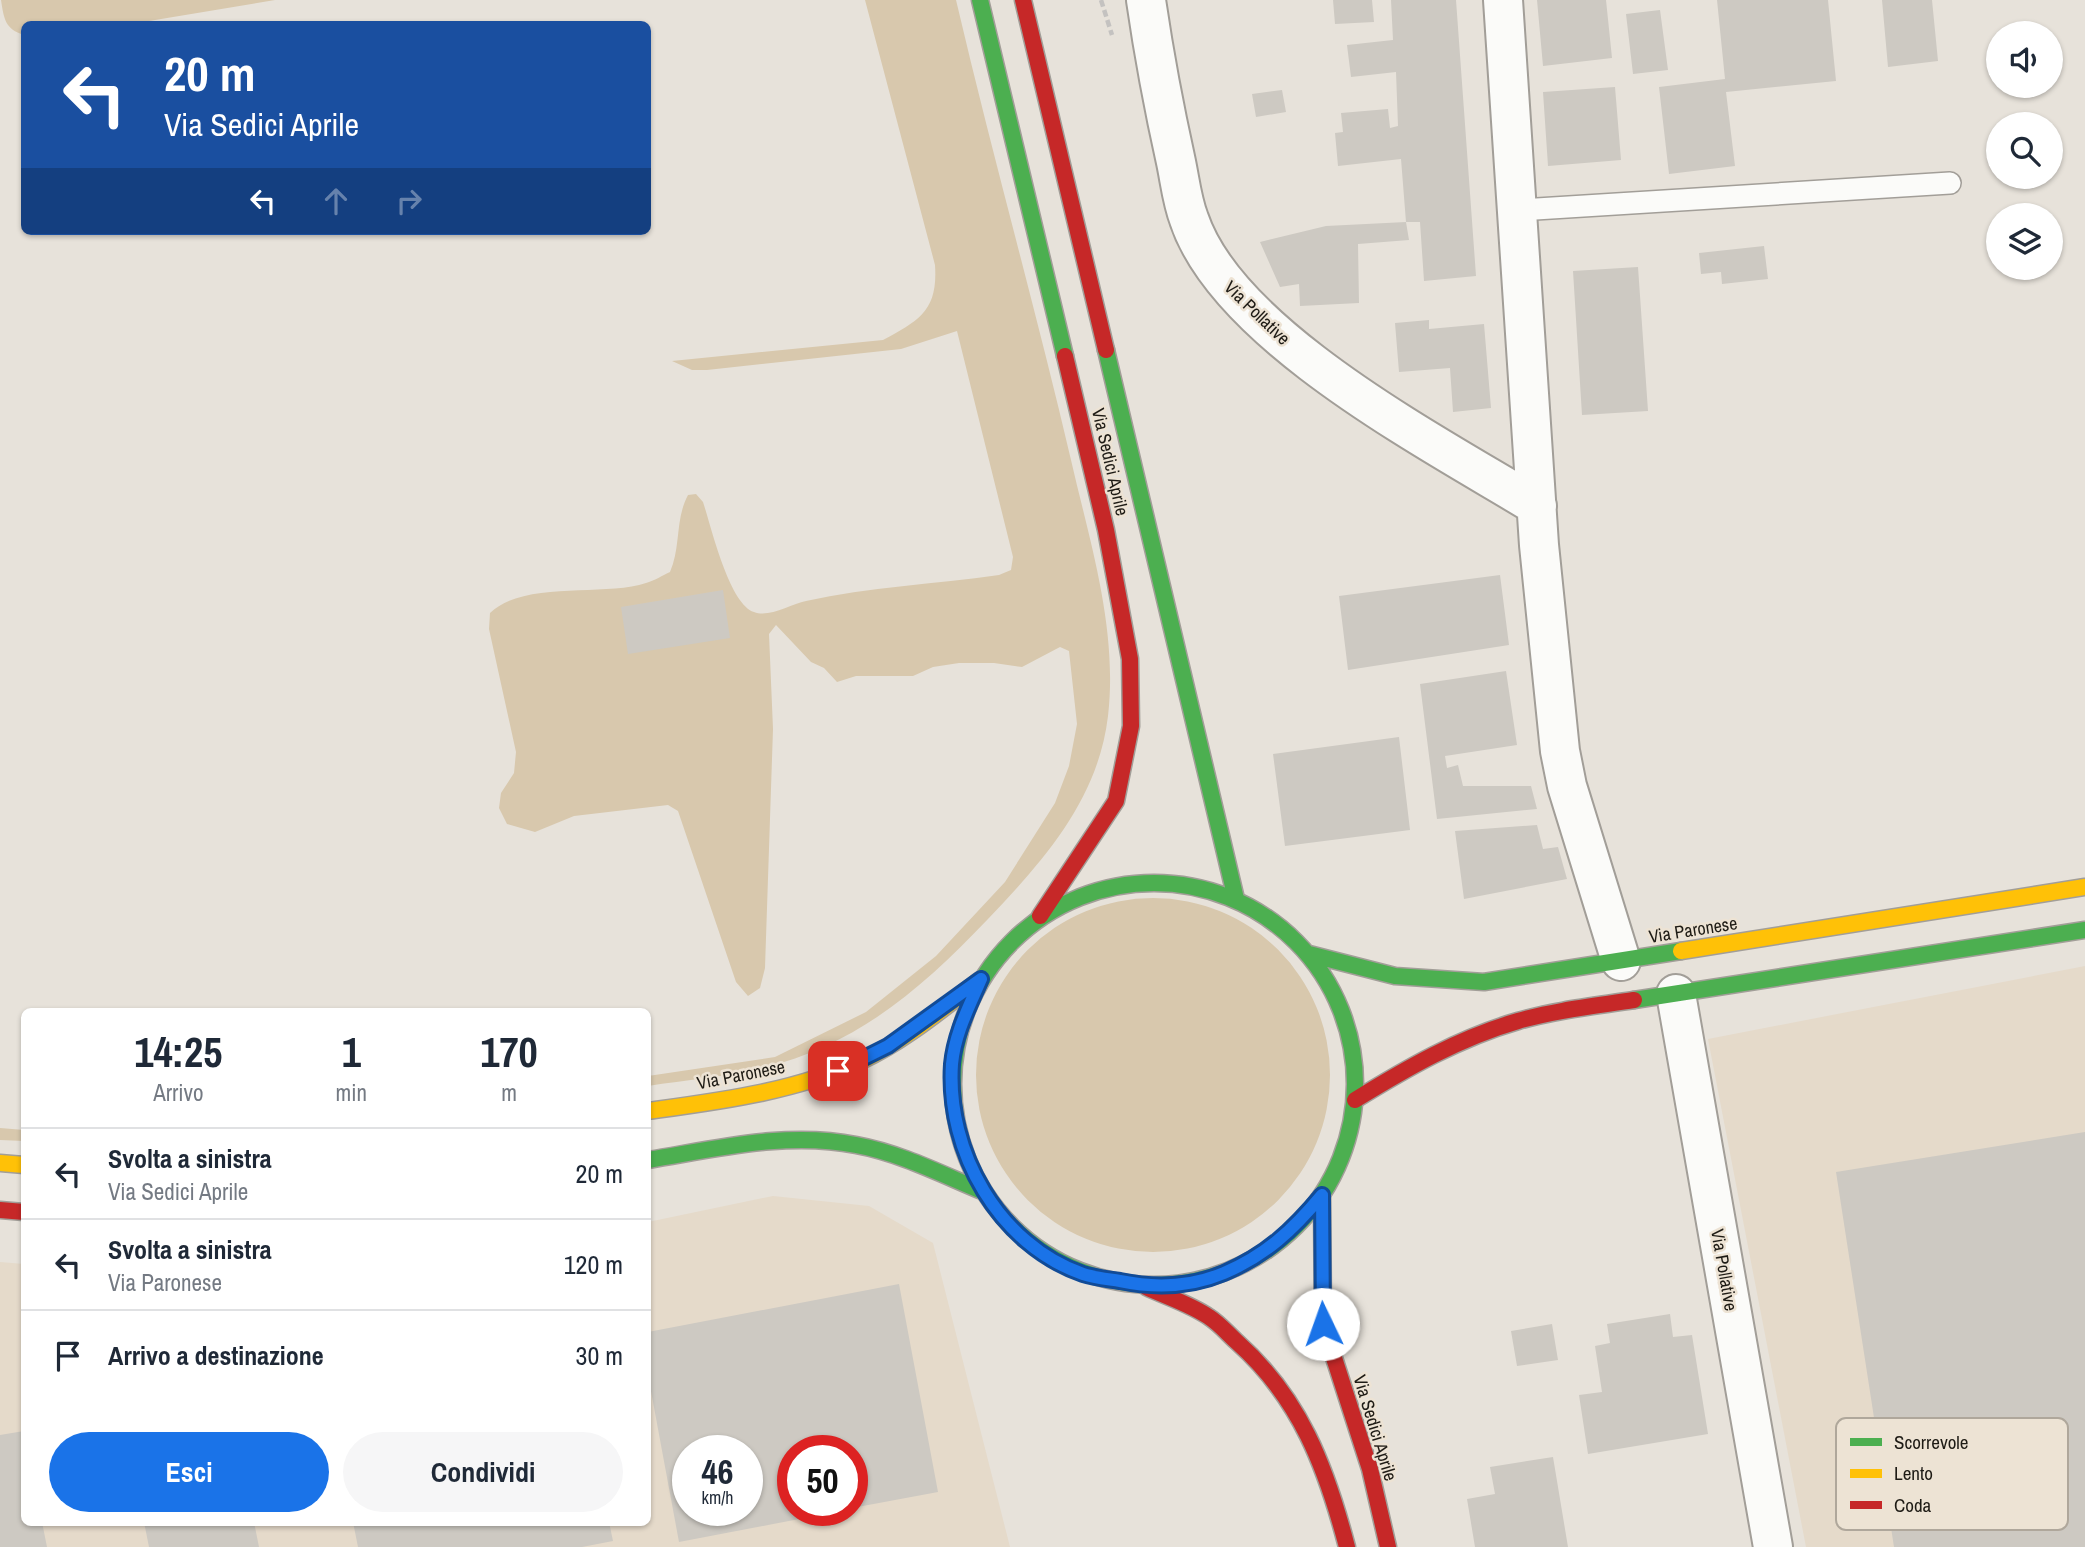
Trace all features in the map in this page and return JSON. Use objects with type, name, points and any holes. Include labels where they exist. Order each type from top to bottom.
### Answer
[{"type":"main road","name":"Via Sedici Aprile","points":[[980,0],[1106,530],[1130,659],[1131,726],[1116,801],[1039,918]]},
{"type":"main road","name":"Via Sedici Aprile","points":[[1023,0],[1236,899]]},
{"type":"main road","name":"Via Sedici Aprile","points":[[1132,883],[1174,883],[1236,899],[1286,931],[1309,954],[1328,983],[1351,1039],[1355,1100],[1348,1139],[1322,1195],[1294,1230],[1263,1254],[1222,1274],[1185,1284],[1144,1286],[1084,1274],[1051,1258],[1025,1238],[982,1191],[969,1166],[956,1129],[952,1065],[959,1030],[981,979],[1004,948],[1039,918],[1082,895],[1132,883]]},
{"type":"main road","name":"Via Paronese","points":[[1309,954],[1398,979],[1442,983],[1484,982],[2085,887]]},
{"type":"main road","points":[[1355,1100],[1425,1056],[1504,1023],[1546,1014],[2085,930]]},
{"type":"main road","name":"Via Paronese","points":[[651,1110],[786,1088],[838,1071],[888,1046],[981,979]]},
{"type":"main road","points":[[651,1160],[796,1140],[840,1142],[882,1151],[982,1191]]},
{"type":"main road","points":[[0,1163],[21,1165]]},
{"type":"main road","name":"Via Sedici Aprile","points":[[1322,1195],[1323,1324],[1370,1469],[1388,1547]]},
{"type":"main road","points":[[0,1210],[21,1212]]},
{"type":"main road","name":"Via Sedici Aprile","points":[[1144,1286],[1210,1318],[1259,1361],[1292,1402],[1314,1437],[1330,1478],[1346,1547]]},
{"type":"street","name":"Via Pollative","points":[[1146,0],[1160,89],[1189,220],[1223,282],[1251,313],[1296,351],[1422,436],[1537,506]]},
{"type":"street","points":[[1503,0],[1537,506],[1560,751],[1567,786],[1620,961]]},
{"type":"street","name":"Via Pollative","points":[[1676,994],[1773,1547]]},
{"type":"lane","points":[[1519,209],[1950,183]]},
{"type":"shaded area","points":[[1,0],[275,0],[149,21],[21,21],[21,34],[9,26]]},
{"type":"shaded area","points":[[865,0],[956,0],[1057,402],[1094,555],[1106,619],[1110,683],[1108,716],[1093,775],[1065,827],[1009,897],[938,968],[887,1010],[859,1029],[798,1058],[749,1071],[651,1086],[651,1076],[775,1057],[866,1012],[936,956],[1005,882],[1055,803],[1069,766],[1077,724],[1069,651],[1060,647],[1022,667],[994,663],[959,663],[933,667],[913,676],[856,676],[837,682],[824,668],[811,662],[776,625],[769,634],[773,729],[765,968],[760,988],[748,996],[736,982],[678,811],[668,805],[574,816],[535,832],[507,824],[499,808],[501,793],[514,773],[516,752],[489,629],[490,613],[523,596],[629,587],[649,582],[670,572],[684,504],[688,495],[696,494],[703,502],[729,580],[745,606],[754,612],[773,612],[806,601],[854,592],[999,575],[1011,570],[1013,557],[957,331],[901,349],[707,370],[692,370],[672,361],[883,340],[924,312],[933,293],[935,265]]},
{"type":"shaded area","points":[[1136,898],[1170,898],[1205,905],[1252,927],[1290,962],[1301,976],[1323,1023],[1330,1058],[1327,1110],[1317,1143],[1301,1174],[1266,1212],[1252,1223],[1205,1245],[1170,1252],[1136,1252],[1101,1245],[1054,1223],[1016,1188],[1005,1174],[983,1127],[976,1092],[976,1058],[983,1023],[1005,976],[1040,938],[1054,927],[1101,905]]},
{"type":"shaded area","points":[[2085,966],[2085,1547],[1806,1547],[1708,1039]]},
{"type":"shaded area","points":[[0,1128],[21,1130],[21,1141],[0,1140]]},
{"type":"shaded area","points":[[773,1196],[869,1206],[933,1243],[1010,1547],[0,1547],[0,1262],[21,1264],[21,1526],[651,1526],[651,1221]]},
{"type":"building","points":[[1333,0],[1372,0],[1374,22],[1335,24]]},
{"type":"building","points":[[1391,0],[1456,0],[1476,276],[1424,281],[1420,222],[1406,222],[1401,159],[1338,166],[1335,133],[1343,132],[1341,113],[1388,109],[1390,128],[1398,126],[1396,72],[1351,77],[1347,45],[1393,40]]},
{"type":"building","points":[[1537,0],[1606,0],[1612,58],[1543,66]]},
{"type":"building","points":[[1717,0],[1828,0],[1836,81],[1726,92],[1735,166],[1669,174],[1659,87],[1725,79]]},
{"type":"building","points":[[1882,0],[1932,0],[1938,61],[1888,67]]},
{"type":"building","points":[[1660,10],[1668,70],[1633,74],[1626,14]]},
{"type":"building","points":[[1615,87],[1621,160],[1548,166],[1543,92]]},
{"type":"building","points":[[1282,90],[1286,112],[1256,117],[1252,94]]},
{"type":"building","points":[[1406,222],[1409,240],[1358,244],[1359,303],[1300,306],[1299,284],[1280,287],[1260,242],[1326,226]]},
{"type":"building","points":[[1764,246],[1768,279],[1722,284],[1721,272],[1701,274],[1699,253]]},
{"type":"building","points":[[1638,267],[1648,411],[1582,415],[1573,271]]},
{"type":"building","points":[[1429,320],[1429,329],[1484,324],[1491,408],[1453,412],[1450,368],[1399,372],[1395,323]]},
{"type":"building","points":[[1500,575],[1509,645],[1348,670],[1339,596]]},
{"type":"building","points":[[723,590],[730,638],[628,654],[621,607]]},
{"type":"building","points":[[1506,671],[1517,745],[1445,756],[1447,768],[1458,765],[1463,786],[1531,786],[1537,809],[1437,819],[1420,684]]},
{"type":"building","points":[[1399,737],[1410,830],[1285,846],[1273,754]]},
{"type":"building","points":[[1537,825],[1543,849],[1558,847],[1567,879],[1464,899],[1455,831]]},
{"type":"building","points":[[2085,1132],[2085,1547],[1894,1547],[1891,1530],[2068,1530],[2068,1418],[1874,1418],[1836,1172]]},
{"type":"building","points":[[899,1284],[938,1492],[868,1505],[868,1435],[777,1435],[777,1523],[763,1526],[763,1435],[672,1435],[672,1504],[651,1391],[651,1331]]},
{"type":"building","points":[[1670,1314],[1673,1337],[1692,1335],[1708,1434],[1588,1454],[1579,1395],[1602,1392],[1595,1346],[1610,1343],[1607,1324]]},
{"type":"building","points":[[1552,1324],[1558,1360],[1517,1366],[1511,1331]]},
{"type":"building","points":[[21,1432],[21,1526],[43,1526],[47,1547],[0,1547],[0,1435]]},
{"type":"building","points":[[1553,1457],[1568,1547],[1475,1547],[1467,1499],[1495,1494],[1490,1467]]},
{"type":"building","points":[[145,1526],[255,1526],[259,1547],[149,1547]]},
{"type":"building","points":[[354,1526],[610,1526],[613,1541],[582,1547],[358,1547]]},
{"type":"building","points":[[676,1526],[763,1526],[679,1542]]},
{"type":"traffic: fast","points":[[980,0],[1065,356]]},
{"type":"traffic: fast","points":[[1106,350],[1236,899]]},
{"type":"traffic: fast","points":[[1154,883],[1193,887],[1231,898],[1282,928],[1310,956],[1331,989],[1347,1026],[1355,1084],[1351,1123],[1340,1161],[1310,1212],[1282,1240],[1249,1261],[1212,1277],[1154,1285],[1115,1281],[1077,1270],[1026,1240],[998,1212],[977,1179],[961,1142],[953,1084],[957,1045],[968,1007],[998,956],[1026,928],[1059,907],[1096,891],[1154,883]]},
{"type":"traffic: fast","points":[[1634,1000],[2085,930]]},
{"type":"traffic: fast","points":[[1309,954],[1395,976],[1484,982],[1681,951]]},
{"type":"traffic: fast","points":[[651,1160],[752,1143],[830,1141],[888,1153],[982,1191]]},
{"type":"traffic: slow","points":[[1681,951],[2085,887]]},
{"type":"traffic: slow","points":[[651,1111],[756,1094],[836,1072],[892,1044],[980,980]]},
{"type":"traffic: slow","points":[[0,1163],[21,1165]]},
{"type":"traffic: jam","points":[[1023,0],[1106,350]]},
{"type":"traffic: jam","points":[[1040,916],[1116,801],[1131,726],[1130,659],[1106,530],[1065,356]]},
{"type":"traffic: jam","points":[[1355,1100],[1434,1055],[1496,1028],[1547,1014],[1634,1000]]},
{"type":"traffic: jam","points":[[1322,1195],[1323,1324],[1370,1469],[1388,1547]]},
{"type":"traffic: jam","points":[[0,1210],[21,1212]]},
{"type":"traffic: jam","points":[[1146,1287],[1194,1308],[1213,1320],[1278,1386],[1294,1410],[1320,1462],[1347,1547]]},
{"type":"route","points":[[838,1071],[888,1046],[981,979],[959,1030],[952,1065],[956,1129],[969,1166],[982,1191],[1025,1238],[1051,1258],[1084,1274],[1144,1286],[1185,1284],[1222,1274],[1263,1254],[1294,1230],[1322,1195],[1323,1324]]}]
